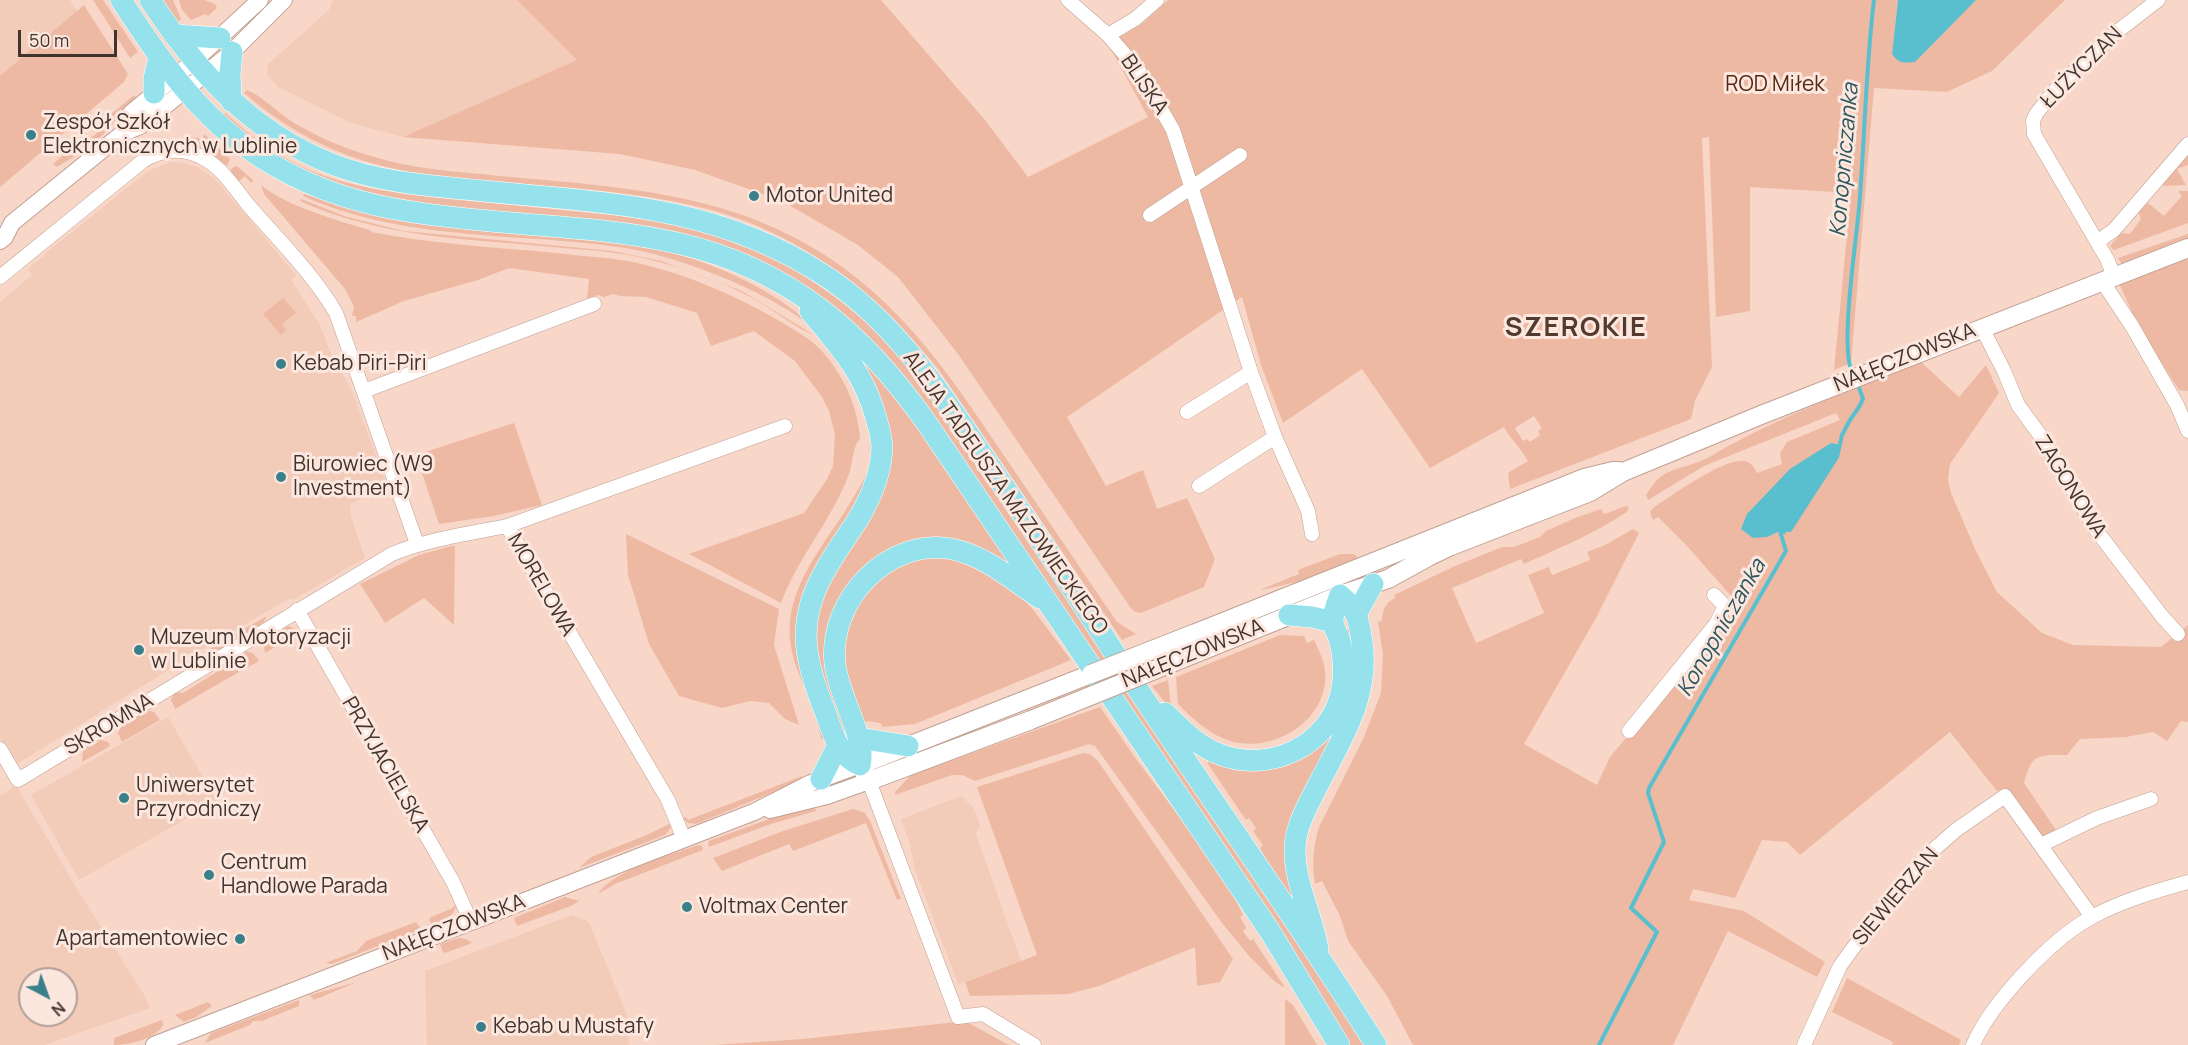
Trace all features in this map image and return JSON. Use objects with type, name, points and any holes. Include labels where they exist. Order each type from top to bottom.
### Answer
[{"type":"main road","name":"ALEJA TADEUSZA MAZOWIECKIEGO","points":[[121,0],[179,84],[212,120],[252,151],[292,175],[339,196],[378,207],[416,214],[620,234],[676,243],[737,262],[792,289],[847,329],[888,371],[917,409],[1269,930],[1339,1045]]},
{"type":"main road","name":"ALEJA TADEUSZA MAZOWIECKIEGO","points":[[150,0],[199,68],[231,101],[292,145],[324,160],[360,174],[423,185],[636,207],[675,213],[720,225],[753,237],[822,274],[872,314],[918,362],[1028,520],[1376,1045]]},
{"type":"main road","points":[[174,34],[226,45],[231,101]]},
{"type":"main road","points":[[154,93],[154,79],[159,57]]},
{"type":"main road","name":"NAŁĘCZOWSKA","points":[[864,773],[1031,720],[1289,615],[1337,587],[1373,584],[1388,579],[1451,546],[1600,487],[1623,472],[1805,397],[2188,248]]},
{"type":"main road","points":[[792,289],[857,370],[868,393],[881,438],[879,469],[870,498],[820,580],[807,615],[806,643],[810,672],[837,745],[864,773]]},
{"type":"main road","name":"NAŁĘCZOWSKA","points":[[864,773],[908,746],[1193,634],[1337,587],[1584,478],[1613,471],[1623,472]]},
{"type":"main road","points":[[864,773],[859,738],[836,676],[835,641],[839,622],[847,604],[863,581],[879,567],[893,559],[917,550],[942,548],[989,563],[1048,603]]},
{"type":"main road","points":[[1357,613],[1373,584]]},
{"type":"main road","points":[[1140,691],[1187,734],[1218,754],[1249,761],[1273,759],[1304,746],[1317,735],[1336,707],[1341,692],[1343,657],[1333,622],[1337,587]]},
{"type":"main road","points":[[1320,959],[1315,929],[1300,881],[1296,838],[1304,813],[1350,724],[1360,696],[1364,653],[1357,613],[1337,587]]},
{"type":"main road","points":[[1289,615],[1333,622]]},
{"type":"main road","points":[[859,738],[908,746]]},
{"type":"main road","points":[[821,779],[837,745]]},
{"type":"street","points":[[226,45],[260,0]]},
{"type":"street","points":[[0,241],[5,237],[6,225],[123,133],[140,126],[179,84],[284,0]]},
{"type":"street","name":"BLISKA","points":[[1068,0],[1108,35],[1139,71],[1173,130],[1251,372],[1275,437],[1308,511],[1312,534]]},
{"type":"street","points":[[1108,35],[1135,19],[1157,0]]},
{"type":"street","name":"ŁUŻYCZAN","points":[[2158,0],[2109,38],[2084,61],[2044,103],[2033,121],[2034,134],[2097,242],[2108,278],[2132,326],[2182,403],[2188,431]]},
{"type":"street","points":[[123,133],[131,113],[154,93],[179,84]]},
{"type":"street","points":[[2097,242],[2114,230],[2188,144]]},
{"type":"street","points":[[0,277],[144,160],[166,151],[186,152],[206,160],[222,174],[327,299],[336,313],[417,544]]},
{"type":"street","points":[[1150,216],[1240,155]]},
{"type":"street","points":[[364,391],[594,304]]},
{"type":"street","name":"ZAGONOWA","points":[[1982,327],[2018,405],[2045,442],[2096,530],[2178,634]]},
{"type":"street","points":[[1187,412],[1251,372]]},
{"type":"street","name":"MORELOWA","points":[[684,839],[668,800],[507,526],[785,426]]},
{"type":"street","points":[[1199,486],[1275,437]]},
{"type":"street","name":"SKROMNA","points":[[0,749],[18,780],[392,554],[417,544],[507,526]]},
{"type":"street","points":[[1629,731],[1716,624],[1725,606],[1714,595]]},
{"type":"street","name":"PRZYJACIELSKA","points":[[297,610],[453,882],[471,922]]},
{"type":"street","points":[[864,773],[958,1017],[983,1014],[1034,1045]]},
{"type":"street","name":"NAŁĘCZOWSKA","points":[[754,812],[777,809],[828,796],[864,773]]},
{"type":"street","name":"NAŁĘCZOWSKA","points":[[154,1045],[754,812],[782,796],[821,779],[864,773]]},
{"type":"street","name":"SIEWIERZAN","points":[[1804,1045],[1840,966],[1909,875],[1956,830],[2005,796],[2092,917]]},
{"type":"street","points":[[2041,845],[2097,818],[2151,799]]},
{"type":"street","points":[[1973,1045],[1998,1005],[2053,945],[2092,917],[2153,892],[2188,882]]},
{"type":"shaded area","name":"Zespół Szkół Elektronicznych w Lublinie","points":[[0,0],[70,0],[124,82],[0,187]]},
{"type":"shaded area","points":[[333,0],[517,0],[577,60],[403,137],[351,123],[278,87],[267,75],[268,64],[329,10]]},
{"type":"shaded area","points":[[170,162],[198,167],[214,178],[296,275],[291,280],[320,325],[330,351],[352,391],[388,488],[350,504],[351,516],[365,558],[202,649],[14,766],[0,737],[0,302],[32,275],[28,269],[47,252],[148,171]]},
{"type":"shaded area","name":"Uniwersytet Przyrodniczy","points":[[168,717],[217,801],[79,880],[31,795]]},
{"type":"shaded area","points":[[16,785],[150,1008],[45,1045],[0,1045],[0,796]]},
{"type":"shaded area","points":[[961,796],[973,807],[980,825],[976,834],[1021,961],[958,984],[915,870],[901,819]]},
{"type":"shaded area","points":[[572,915],[589,922],[627,1015],[629,1045],[427,1045],[425,971]]},
{"type":"green space","points":[[93,0],[103,0],[138,52],[130,58]]},
{"type":"green space","points":[[163,0],[173,0],[181,19],[177,23],[173,20]]},
{"type":"green space","points":[[179,0],[205,0],[215,4],[217,8],[208,16],[205,14],[191,20],[182,10]]},
{"type":"green space","name":"ROD Miłek","points":[[517,0],[881,0],[985,120],[1028,177],[1148,117],[1108,44],[1143,23],[1168,0],[1898,0],[1892,54],[1976,0],[2065,0],[1992,71],[1947,92],[1874,88],[1851,363],[1834,370],[1851,193],[1750,187],[1750,311],[1716,317],[1709,137],[1702,138],[1712,367],[1695,401],[1691,419],[1510,489],[1508,473],[1528,461],[1504,427],[1430,468],[1362,369],[1283,423],[1261,365],[1242,297],[1067,417],[1106,486],[1143,470],[1157,509],[1187,498],[1215,559],[1204,587],[1141,613],[1135,612],[1130,607],[958,354],[898,277],[858,245],[782,201],[695,170],[620,154],[403,137],[577,60]],"holes":[[[1534,416],[1542,428],[1538,431],[1540,435],[1530,442],[1527,439],[1523,441],[1515,428]]]},
{"type":"green space","name":"Zespół Szkół Elektronicznych w Lublinie","points":[[84,5],[128,74],[124,82],[0,187],[0,76]]},
{"type":"green space","points":[[247,90],[308,131],[374,157],[426,168],[597,185],[691,200],[736,213],[779,230],[822,253],[885,302],[924,344],[975,412],[1117,622],[1136,634],[1122,640],[939,370],[915,341],[860,290],[831,267],[800,247],[732,216],[671,201],[596,190],[436,176],[357,159],[322,145],[289,127],[244,93]]},
{"type":"green space","points":[[134,95],[137,98],[93,145],[57,167],[53,164],[81,139],[85,143],[112,120],[109,116]]},
{"type":"green space","points":[[225,113],[254,137],[285,158],[307,169],[355,185],[422,196],[635,218],[709,232],[775,259],[816,283],[854,312],[872,327],[926,389],[1366,1045],[1346,1045],[948,439],[770,268],[369,197],[279,159],[221,117]]},
{"type":"green space","points":[[204,134],[230,159],[227,166],[199,149],[177,144],[189,138],[203,139]]},
{"type":"green space","points":[[2188,154],[2188,165],[2177,169],[2186,185],[2164,186],[2162,184]]},
{"type":"green space","points":[[237,166],[254,181],[251,183],[245,176],[238,182],[230,173],[232,168]]},
{"type":"green space","points":[[261,185],[298,206],[371,232],[440,242],[628,261],[669,271],[746,303],[811,341],[836,369],[848,391],[859,427],[860,439],[855,446],[849,474],[842,491],[796,570],[781,603],[689,554],[804,513],[827,479],[833,466],[835,434],[829,411],[822,397],[795,361],[754,331],[711,346],[697,313],[646,297],[613,294],[604,297],[598,295],[587,299],[589,279],[509,268],[478,280],[404,301],[356,322],[356,316],[352,316],[354,307],[345,289],[264,194]]},
{"type":"green space","points":[[2178,191],[2188,191],[2188,223],[2114,250],[2110,246],[2121,233],[2130,234],[2141,219],[2138,211],[2148,203],[2164,216],[2182,196]]},
{"type":"green space","points":[[304,194],[405,220],[619,241],[687,257],[747,281],[774,297],[800,315],[830,343],[816,330],[776,303],[725,278],[673,259],[625,248],[462,233],[381,221],[342,211],[303,196]]},
{"type":"green space","points":[[301,199],[347,217],[404,231],[612,251],[661,261],[683,269],[612,252],[463,239],[430,235],[397,230],[332,214],[300,201]]},
{"type":"green space","points":[[2188,234],[2188,241],[2122,264],[2118,258]]},
{"type":"green space","points":[[2188,259],[2188,391],[2179,390],[2138,326],[2119,283]]},
{"type":"green space","points":[[719,282],[742,291],[814,335],[756,300]]},
{"type":"green space","points":[[283,298],[296,313],[282,324],[286,330],[281,335],[263,314]]},
{"type":"green space","points":[[853,349],[881,375],[1018,571],[950,542],[842,596],[847,730],[842,731],[822,677],[814,645],[819,600],[869,516],[885,413],[876,385]]},
{"type":"green space","points":[[837,352],[852,372],[865,398],[873,427],[875,457],[866,493],[855,514],[816,572],[806,593],[800,616],[798,642],[800,659],[824,734],[825,738],[821,739],[813,708],[792,652],[790,621],[798,588],[805,573],[863,481],[871,455],[870,433],[864,404],[853,376]]},
{"type":"green space","points":[[1921,362],[1959,397],[1986,365],[1999,393],[1950,464],[1948,480],[1951,493],[1976,551],[1997,592],[2042,633],[2073,645],[2161,647],[2188,625],[2188,722],[2181,721],[2167,741],[2153,732],[2126,737],[2080,739],[2067,755],[2043,756],[2033,761],[2024,783],[2056,830],[2042,839],[2005,789],[1997,791],[1950,732],[1800,855],[1787,842],[1762,840],[1735,898],[1693,889],[1689,900],[1744,911],[1825,962],[1817,977],[1728,931],[1673,1045],[1413,1045],[1387,996],[1348,941],[1340,916],[1322,881],[1315,884],[1314,869],[1314,848],[1319,827],[1364,737],[1381,693],[1383,655],[1378,622],[1382,621],[1387,604],[1395,598],[1394,595],[1502,547],[1514,547],[1540,537],[1546,531],[1575,518],[1601,509],[1604,514],[1629,507],[1627,512],[1615,520],[1564,546],[1524,564],[1521,559],[1452,588],[1476,643],[1544,613],[1528,575],[1549,567],[1552,575],[1590,560],[1587,552],[1633,529],[1639,533],[1596,618],[1524,744],[1597,785],[1610,757],[1738,604],[1658,517],[1653,520],[1650,512],[1684,487],[1724,465],[1744,461],[1752,465],[1757,473],[1782,464],[1780,453],[1787,442],[1840,420],[1836,413],[1704,466],[1648,500],[1646,495],[1654,483],[1672,471],[1705,459],[1788,417]]},
{"type":"green space","points":[[514,423],[542,505],[494,516],[439,524],[416,455]]},
{"type":"green space","points":[[626,534],[779,609],[774,645],[799,725],[785,719],[769,703],[750,701],[722,708],[679,696],[649,644],[628,575]]},
{"type":"green space","points":[[455,545],[454,625],[424,598],[385,623],[360,584],[419,555]]},
{"type":"green space","points":[[1340,554],[1354,554],[1358,558],[1300,581],[1262,590],[1299,574],[1298,570]]},
{"type":"green space","points":[[922,557],[954,558],[1011,587],[1031,607],[1071,660],[915,724],[883,727],[880,723],[868,721],[863,723],[850,694],[842,649],[852,610],[887,571]]},
{"type":"green space","points":[[267,616],[262,625],[217,651],[210,649]]},
{"type":"green space","points":[[288,626],[301,631],[265,653],[263,642],[265,638]]},
{"type":"green space","points":[[1350,629],[1353,644],[1352,696],[1306,792],[1296,905],[1284,893],[1260,848],[1263,845],[1253,831],[1256,828],[1249,818],[1246,820],[1208,764],[1208,758],[1217,762],[1325,736],[1345,630]]},
{"type":"green space","points":[[1280,635],[1304,636],[1307,643],[1314,640],[1325,670],[1324,688],[1318,704],[1309,718],[1296,729],[1264,742],[1247,744],[1230,741],[1208,730],[1178,704],[1176,677]]},
{"type":"green space","points":[[245,651],[253,653],[259,661],[248,667],[244,660]]},
{"type":"green space","points":[[224,662],[235,665],[239,672],[175,709],[171,700],[174,692],[183,693],[223,668]]},
{"type":"green space","points":[[1168,680],[1171,708],[1170,709],[1152,686]]},
{"type":"green space","points":[[1100,707],[1223,875],[1243,915],[1240,917],[1246,928],[1243,931],[1250,941],[1253,939],[1283,987],[1249,956],[1222,923],[1095,746],[1089,744],[975,781],[962,775],[952,775],[895,795],[895,792],[911,775]]},
{"type":"green space","points":[[146,710],[154,712],[160,720],[122,742],[118,733],[123,723]]},
{"type":"green space","points":[[101,740],[108,742],[110,746],[82,762],[83,750]]},
{"type":"green space","points":[[1083,753],[1090,754],[1098,761],[1233,959],[1220,982],[1197,986],[1195,947],[1099,986],[1068,994],[970,996],[965,982],[1037,955],[977,787]]},
{"type":"green space","points":[[802,776],[803,780],[696,824],[688,823],[682,818],[686,817],[688,820]]},
{"type":"green space","points":[[814,806],[816,811],[771,824],[709,847],[709,841],[769,819]]},
{"type":"green space","points":[[853,809],[865,813],[870,821],[901,899],[897,900],[866,823],[793,851],[789,844],[722,871],[713,858],[783,831]]},
{"type":"green space","points":[[671,823],[665,835],[579,868],[591,857]]},
{"type":"green space","points":[[698,845],[702,846],[703,850],[615,884],[598,894],[605,885],[629,871]]},
{"type":"green space","points":[[565,897],[579,901],[517,926],[514,918]]},
{"type":"green space","points":[[456,905],[450,916],[432,925],[429,920],[431,917]]},
{"type":"green space","points":[[416,922],[421,929],[332,964],[325,963],[357,951],[366,941]]},
{"type":"green space","points":[[459,938],[472,943],[443,952],[440,944]]},
{"type":"green space","points":[[1847,978],[1961,1040],[1959,1045],[1892,1045],[1893,1042],[1832,1012]]},
{"type":"green space","points":[[357,982],[314,1000],[310,995]]},
{"type":"green space","points":[[1285,999],[1293,1005],[1317,1045],[1285,1045]]},
{"type":"green space","points":[[299,1000],[299,1006],[262,1021],[253,1021],[250,1025],[205,1043],[211,1033]]},
{"type":"green space","points":[[208,1002],[212,1006],[184,1022],[175,1015]]},
{"type":"green space","points":[[162,1020],[163,1025],[154,1034],[127,1044],[114,1045],[114,1038]]},
{"type":"green space","points":[[965,1021],[1009,1045],[714,1045],[803,1039]]},
{"type":"water","points":[[1898,0],[1976,0],[1915,62],[1908,63],[1899,61],[1892,54]]},
{"type":"water","points":[[1831,443],[1841,445],[1837,457],[1789,532],[1780,531],[1767,537],[1753,538],[1741,529],[1747,514],[1790,469]]},
{"type":"waterway","name":"Konopniczanka","points":[[1852,372],[1847,338],[1848,314],[1860,196],[1874,0]]},
{"type":"waterway","name":"Konopniczanka","points":[[1790,530],[1837,457],[1842,435],[1863,399],[1857,382]]},
{"type":"waterway","name":"Konopniczanka","points":[[1599,1045],[1657,932],[1631,908],[1664,842],[1648,793],[1649,788],[1786,551],[1780,531],[1784,532]]},
{"type":"place","name":"Zespół Szkół Elektronicznych w Lublinie","points":[[31,135]]},
{"type":"place","name":"Motor United","points":[[754,196]]},
{"type":"place","name":"Kebab Piri-Piri","points":[[281,364]]},
{"type":"place","name":"Biurowiec (W9 Investment)","points":[[281,477]]},
{"type":"place","name":"Muzeum Motoryzacji w Lublinie","points":[[139,650]]},
{"type":"place","name":"Uniwersytet Przyrodniczy","points":[[124,798]]},
{"type":"place","name":"Centrum Handlowe Parada","points":[[209,875]]},
{"type":"place","name":"Voltmax Center","points":[[687,907]]},
{"type":"place","name":"Apartamentowiec","points":[[240,939]]},
{"type":"place","name":"Kebab u Mustafy","points":[[481,1027]]},
{"type":"district","name":"SZEROKIE","points":[[1576,328]]}]
